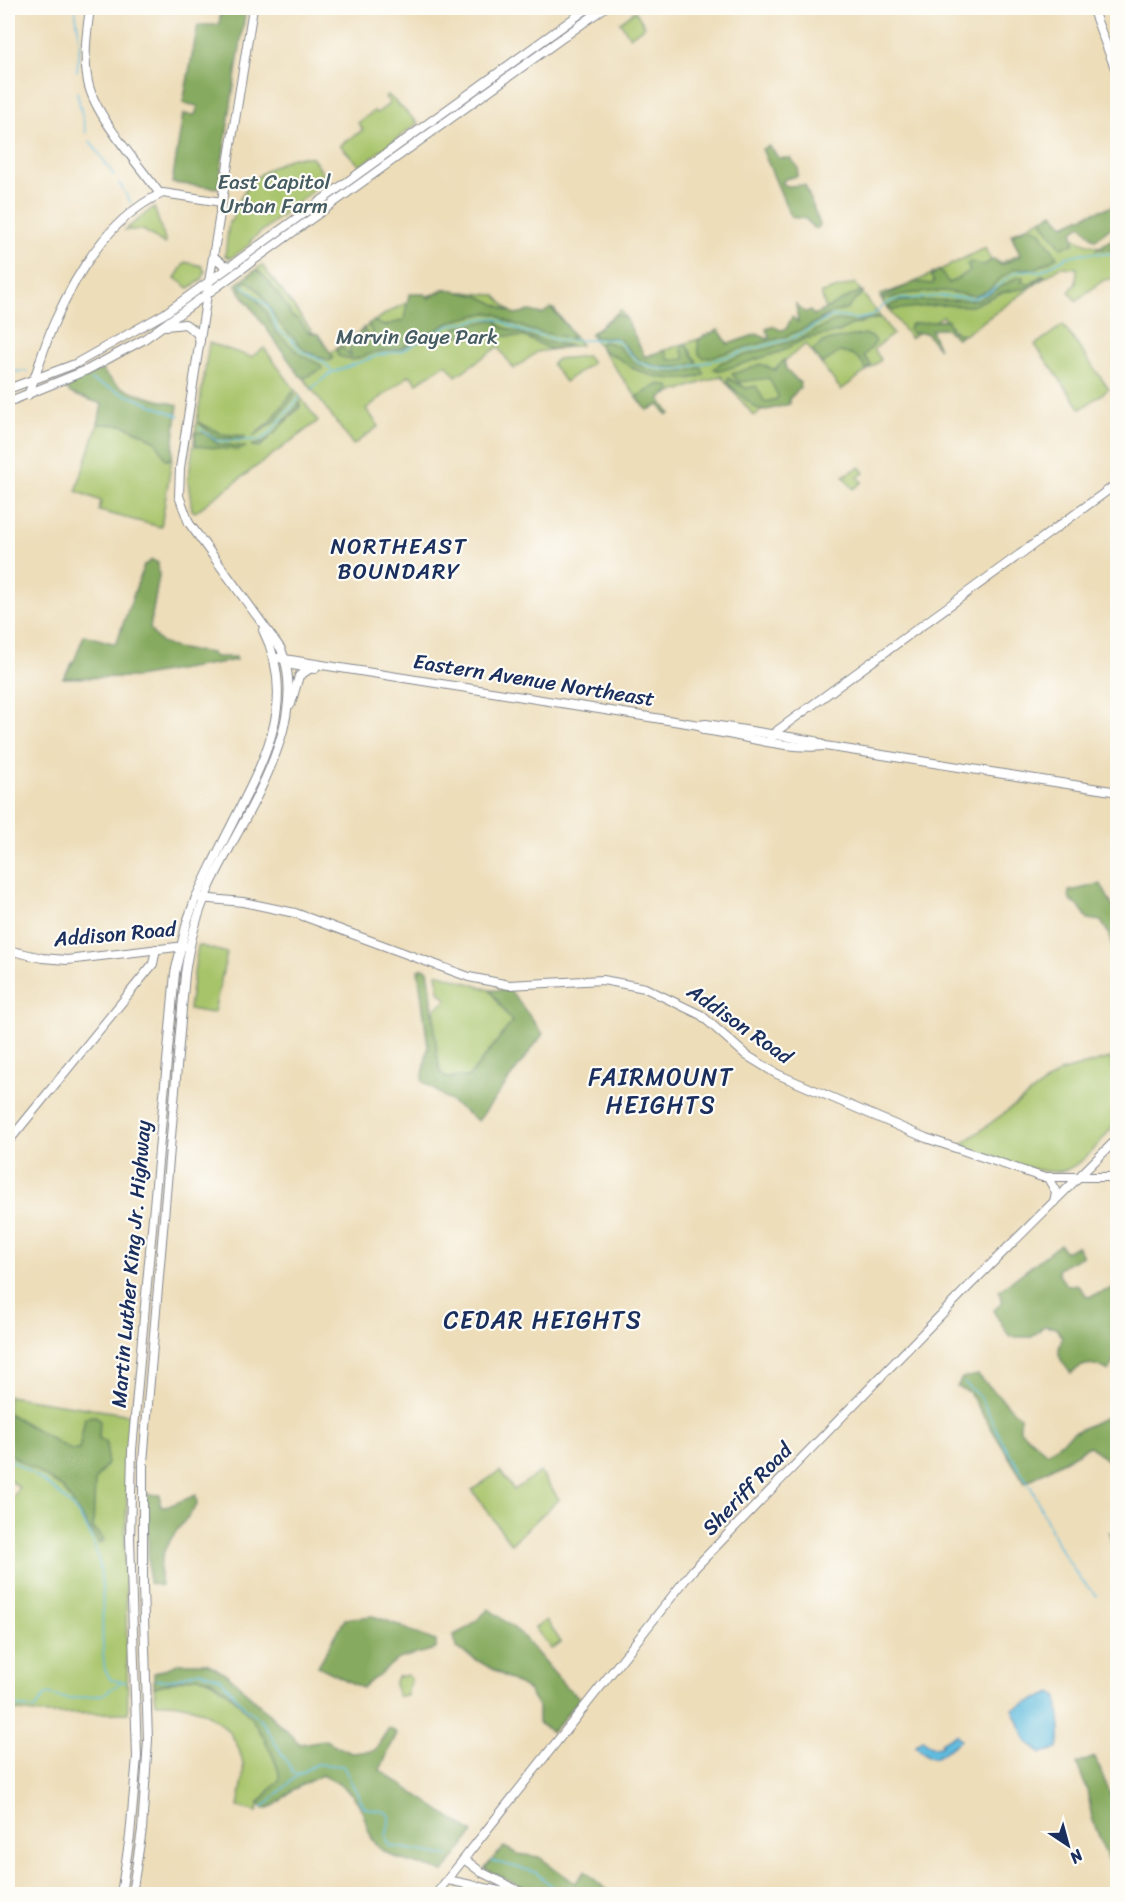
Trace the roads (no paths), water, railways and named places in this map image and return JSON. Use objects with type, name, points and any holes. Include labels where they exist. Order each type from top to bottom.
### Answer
[{"type":"main road","points":[[90,8],[87,69],[91,92],[104,117],[160,194]]},
{"type":"main road","points":[[253,8],[178,486],[184,513],[275,639],[285,658]]},
{"type":"main road","points":[[8,389],[75,364],[121,340],[209,282],[588,8]]},
{"type":"main road","points":[[8,402],[105,361],[162,327],[604,8]]},
{"type":"main road","points":[[1092,8],[1118,76]]},
{"type":"main road","points":[[28,395],[54,322],[85,268],[116,226],[160,194],[222,202]]},
{"type":"main road","points":[[214,258],[224,265],[231,266]]},
{"type":"main road","points":[[162,327],[185,324],[197,333],[200,340]]},
{"type":"main road","points":[[770,738],[1118,483]]},
{"type":"main road","name":"Martin Luther King Jr. Highway","points":[[120,1894],[133,1812],[137,1741],[130,1538],[132,1450],[170,1020],[185,946],[201,898],[272,739],[277,705],[273,657],[253,611]]},
{"type":"main road","name":"Eastern Avenue Northeast","points":[[273,657],[285,658],[292,665],[314,666],[354,675],[363,671],[699,725],[706,724],[770,738],[815,741],[825,746],[1118,792]]},
{"type":"main road","name":"Martin Luther King Jr. Highway","points":[[201,898],[274,760],[286,725],[285,658]]},
{"type":"main road","points":[[286,725],[296,682],[314,666]]},
{"type":"main road","name":"Addison Road","points":[[201,898],[243,902],[295,913],[469,977],[495,982],[536,985],[603,980],[645,988],[701,1015],[746,1055],[777,1074],[924,1137],[1048,1178],[1118,1177]]},
{"type":"main road","name":"Martin Luther King Jr. Highway","points":[[132,1894],[145,1798],[148,1740],[142,1587],[142,1471],[182,1006],[185,946]]},
{"type":"main road","name":"Addison Road","points":[[8,950],[42,958],[67,960],[185,946]]},
{"type":"main road","points":[[8,1142],[153,964],[156,948]]},
{"type":"main road","name":"Sheriff Road","points":[[436,1894],[693,1570],[1118,1138]]},
{"type":"main road","points":[[1048,1178],[1056,1192],[1054,1202]]},
{"type":"main road","points":[[135,1670],[141,1684],[143,1732],[148,1740]]},
{"type":"main road","points":[[137,1741],[144,1745],[142,1787],[145,1798]]},
{"type":"main road","points":[[464,1859],[481,1872],[525,1894]]},
{"type":"main road","points":[[448,1880],[513,1894]]},
{"type":"water","points":[[1052,1693],[1058,1698],[1061,1729],[1058,1749],[1041,1753],[1027,1742],[1013,1709]]},
{"type":"water","points":[[956,1734],[961,1740],[935,1758],[929,1757],[915,1746],[922,1739],[934,1747],[939,1747],[942,1746],[941,1743]]},
{"type":"waterway","points":[[75,8],[80,43],[77,71]]},
{"type":"waterway","points":[[77,92],[86,133]]},
{"type":"waterway","points":[[90,141],[114,175]]},
{"type":"waterway","points":[[119,183],[131,203]]},
{"type":"waterway","points":[[312,388],[331,373],[379,355],[401,351],[451,325],[485,318],[495,318],[522,331],[562,341],[615,339],[640,363],[660,369],[683,369],[792,338],[833,316],[858,319],[872,316],[884,305],[894,300],[941,296],[974,298],[991,291],[1014,273],[1027,270],[1039,272],[1067,257],[1083,253],[1118,254]]},
{"type":"waterway","points":[[243,285],[268,307],[278,330],[291,339],[301,351],[323,361],[332,371]]},
{"type":"waterway","points":[[8,372],[27,371]]},
{"type":"waterway","points":[[90,380],[179,416]]},
{"type":"waterway","points":[[199,428],[217,441],[260,440],[270,433],[300,397]]},
{"type":"waterway","points":[[964,1383],[981,1398],[1003,1443],[1032,1489],[1058,1545],[1080,1579],[1097,1596]]},
{"type":"waterway","points":[[8,1459],[50,1486],[63,1497],[84,1522],[97,1554],[102,1582],[105,1670],[111,1680],[126,1682]]},
{"type":"waterway","points":[[156,1680],[171,1680],[200,1671],[221,1679],[245,1708],[261,1720],[293,1772],[300,1774],[316,1764],[343,1766],[364,1807],[386,1812],[388,1815],[386,1837],[390,1846],[450,1856]]},
{"type":"waterway","points":[[8,1705],[35,1709],[46,1694],[68,1699],[102,1695],[120,1683]]},
{"type":"waterway","points":[[262,1808],[299,1774]]},
{"type":"waterway","points":[[492,1861],[535,1872],[561,1894]]},
{"type":"district","name":"NORTHEAST BOUNDARY","points":[[399,558]]},
{"type":"district","name":"FAIRMOUNT HEIGHTS","points":[[661,1091]]},
{"type":"district","name":"CEDAR HEIGHTS","points":[[543,1320]]},
{"type":"park label","name":"East Capitol Urban Farm","points":[[274,194]]},
{"type":"park label","name":"Marvin Gaye Park","points":[[417,337]]}]
